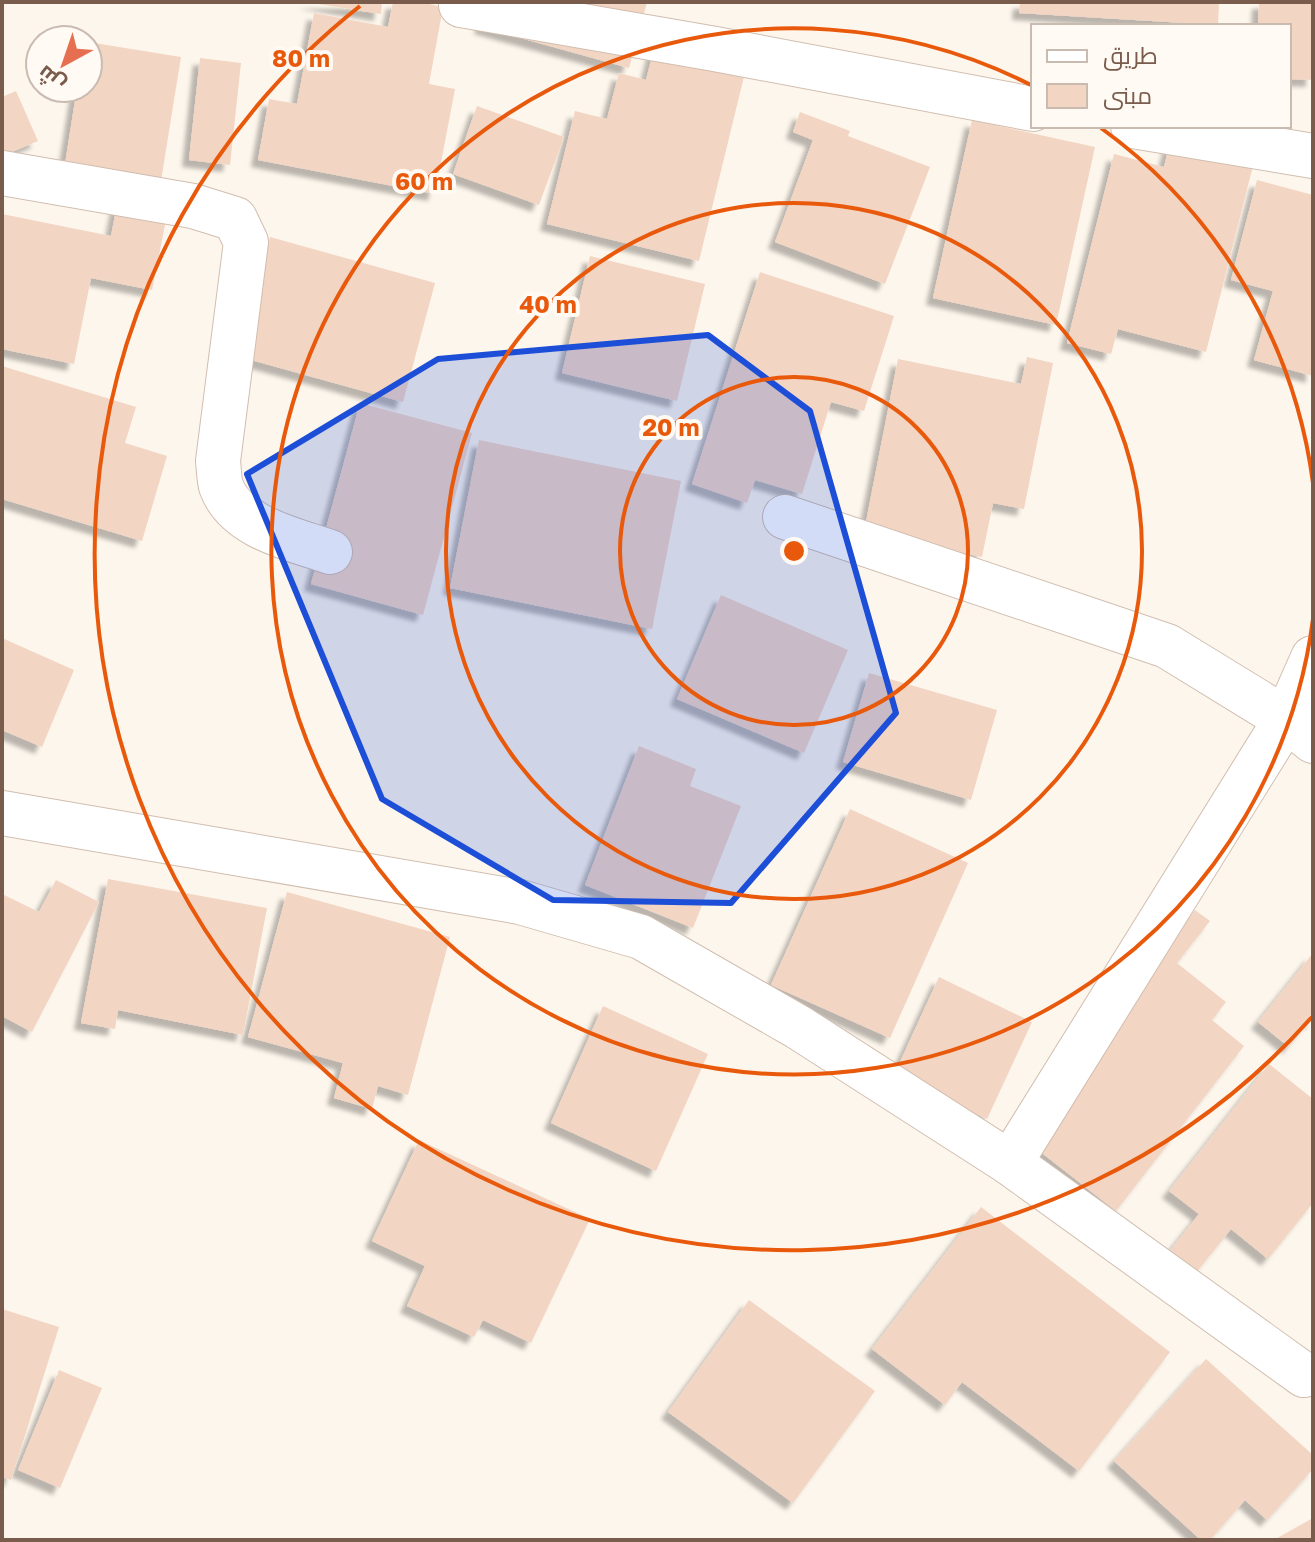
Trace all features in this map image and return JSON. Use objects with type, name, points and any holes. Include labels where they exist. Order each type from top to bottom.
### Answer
[{"type":"street","points":[[461,5],[1031,109]]},
{"type":"street","points":[[1145,128],[1313,156]]},
{"type":"street","points":[[2,173],[193,206],[235,219],[246,242],[218,461],[221,487],[237,510],[261,527],[330,552]]},
{"type":"street","points":[[785,517],[1167,646],[1300,730]]},
{"type":"street","points":[[1010,1163],[1300,730],[1313,658]]},
{"type":"street","points":[[2,813],[520,902],[641,937],[798,1027],[1010,1163],[1304,1375]]},
{"type":"highlighted area","points":[[708,335],[810,411],[896,713],[731,903],[553,900],[382,799],[247,474],[438,359]]},
{"type":"building","points":[[306,2],[382,2],[381,14]]},
{"type":"building","points":[[393,2],[420,2],[443,7],[429,84],[455,89],[435,194],[258,160],[269,99],[297,104],[314,13],[388,27]]},
{"type":"building","points":[[488,2],[647,2],[629,68],[481,27]]},
{"type":"building","points":[[1020,2],[1219,2],[1218,24],[1019,13]]},
{"type":"building","points":[[1259,2],[1313,2],[1313,80],[1291,79],[1291,24],[1258,24]]},
{"type":"building","points":[[659,29],[750,52],[699,261],[547,224],[575,111],[607,119],[619,73],[646,80]]},
{"type":"building","points":[[104,45],[181,57],[160,187],[60,196],[74,104],[104,104]]},
{"type":"building","points":[[200,58],[241,63],[230,165],[189,160]]},
{"type":"building","points":[[16,91],[38,141],[2,156],[2,97]]},
{"type":"building","points":[[477,106],[564,137],[539,205],[453,174]]},
{"type":"building","points":[[800,112],[850,131],[848,136],[930,167],[885,284],[775,242],[813,140],[793,132]]},
{"type":"building","points":[[972,120],[1095,147],[1056,325],[933,298]]},
{"type":"building","points":[[1174,128],[1260,138],[1206,352],[1118,329],[1111,354],[1067,343],[1114,154],[1164,167]]},
{"type":"building","points":[[1257,180],[1313,195],[1313,376],[1254,360],[1273,291],[1231,280]]},
{"type":"building","points":[[119,195],[169,205],[152,290],[91,278],[74,364],[2,349],[2,214],[111,236]]},
{"type":"building","points":[[270,237],[435,283],[403,402],[237,356]]},
{"type":"building","points":[[590,256],[705,284],[677,401],[562,373]]},
{"type":"building","points":[[760,272],[894,316],[864,411],[831,402],[802,494],[755,480],[747,503],[692,484]]},
{"type":"building","points":[[1027,357],[1053,363],[1024,509],[993,503],[982,557],[864,532],[898,359],[1021,384]]},
{"type":"building","points":[[2,366],[136,407],[125,443],[167,456],[142,541],[2,499]]},
{"type":"building","points":[[360,403],[472,433],[423,615],[311,584]]},
{"type":"building","points":[[479,440],[681,481],[652,629],[450,588]]},
{"type":"building","points":[[721,595],[848,650],[804,753],[677,699]]},
{"type":"building","points":[[2,638],[74,670],[42,747],[2,730]]},
{"type":"building","points":[[869,673],[997,710],[971,800],[843,762]]},
{"type":"building","points":[[639,746],[696,769],[690,786],[741,806],[693,928],[585,885]]},
{"type":"building","points":[[850,809],[968,863],[890,1038],[771,985]]},
{"type":"building","points":[[108,879],[267,908],[243,1035],[118,1010],[115,1029],[81,1023]]},
{"type":"building","points":[[56,880],[99,902],[32,1032],[2,1016],[2,894],[39,912]]},
{"type":"building","points":[[287,892],[450,937],[408,1095],[378,1086],[372,1109],[334,1098],[343,1063],[248,1037]]},
{"type":"building","points":[[1195,910],[1210,921],[1177,963],[1226,1002],[1212,1020],[1244,1046],[1116,1211],[1019,1135]]},
{"type":"building","points":[[1313,953],[1313,1023],[1310,1020],[1289,1047],[1258,1022]]},
{"type":"building","points":[[939,977],[1032,1022],[987,1119],[894,1075]]},
{"type":"building","points":[[603,1006],[708,1054],[656,1171],[551,1123]]},
{"type":"building","points":[[1269,1064],[1313,1099],[1313,1203],[1268,1259],[1231,1229],[1196,1273],[1169,1252],[1199,1214],[1169,1191]]},
{"type":"building","points":[[419,1140],[590,1219],[531,1343],[483,1320],[474,1337],[407,1306],[425,1266],[372,1241]]},
{"type":"building","points":[[981,1207],[1170,1352],[1079,1471],[962,1382],[945,1405],[872,1349]]},
{"type":"building","points":[[749,1300],[875,1391],[793,1503],[668,1412]]},
{"type":"building","points":[[2,1309],[59,1327],[11,1480],[2,1477]]},
{"type":"building","points":[[1206,1359],[1313,1455],[1313,1469],[1267,1520],[1245,1500],[1210,1540],[1201,1540],[1114,1461]]},
{"type":"building","points":[[59,1370],[102,1388],[60,1488],[18,1470]]},
{"type":"building","points":[[1313,1518],[1313,1540],[1274,1540]]}]
